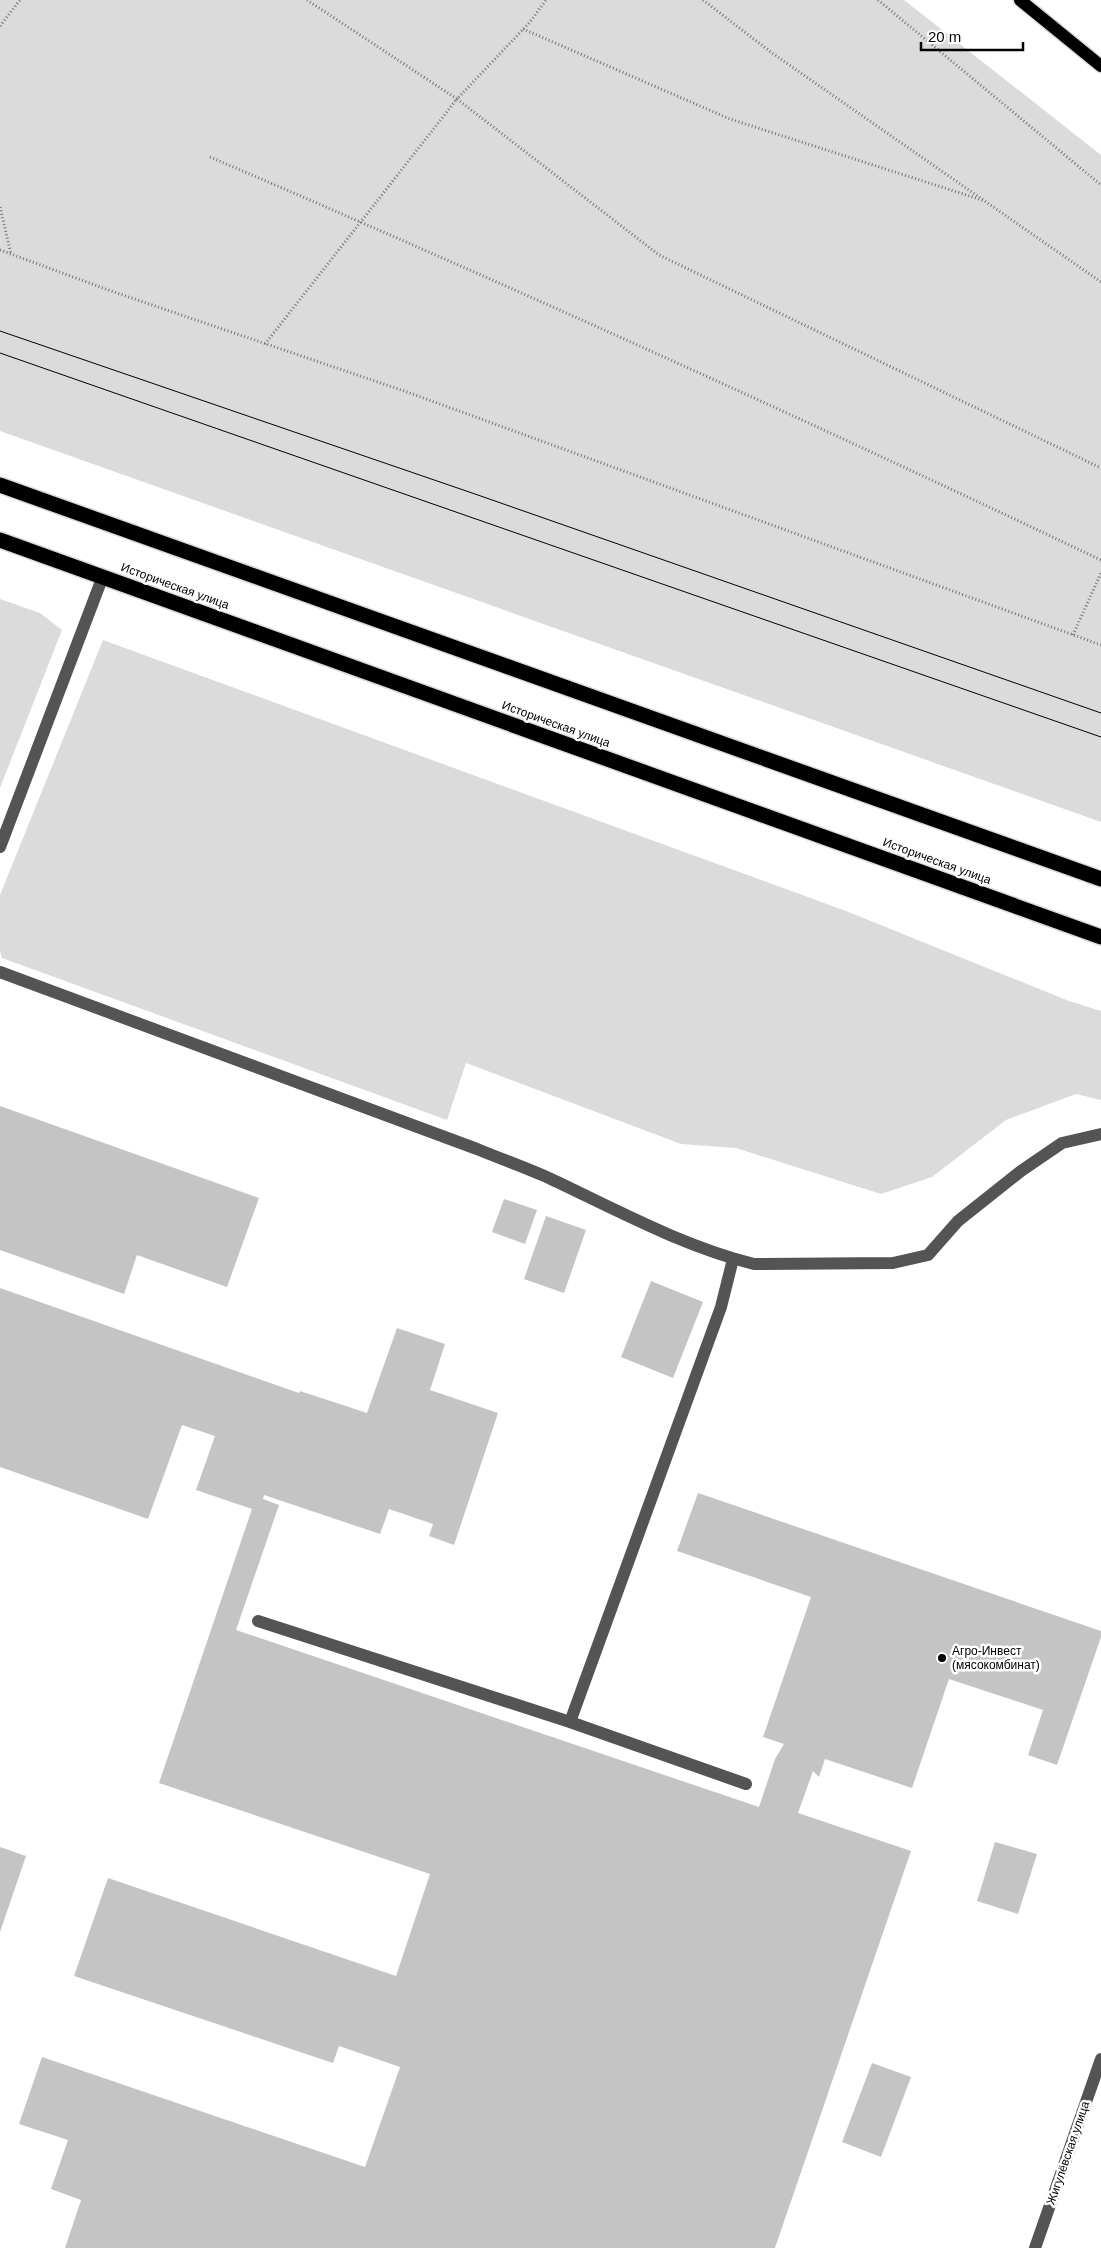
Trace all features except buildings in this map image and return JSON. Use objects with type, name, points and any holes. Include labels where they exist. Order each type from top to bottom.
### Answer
[{"type":"highway","points":[[0,485],[1101,879]]},
{"type":"highway","name":"Историческая улица","points":[[0,540],[1101,937]]},
{"type":"main road","points":[[1020,0],[1101,66]]},
{"type":"street","points":[[0,846],[103,576]]},
{"type":"street","points":[[0,972],[477,1149],[549,1178],[656,1230],[733,1259],[754,1264],[893,1263],[928,1254],[958,1221],[1021,1171],[1062,1143],[1101,1134]]},
{"type":"street","points":[[570,1722],[721,1307],[733,1259]]},
{"type":"street","points":[[258,1622],[570,1722],[746,1784]]},
{"type":"street","name":"Жигулёвская улица","points":[[1034,2248],[1100,2062]]},
{"type":"path","points":[[0,26],[20,0]]},
{"type":"path","points":[[307,0],[457,99],[659,255],[1101,468]]},
{"type":"path","points":[[266,344],[457,99],[523,29],[546,0]]},
{"type":"path","points":[[703,0],[772,53],[1101,282]]},
{"type":"path","points":[[878,0],[1101,185]]},
{"type":"path","points":[[523,29],[730,119],[985,201]]},
{"type":"path","points":[[210,157],[361,222],[862,446],[1101,560]]},
{"type":"path","points":[[0,207],[10,254]]},
{"type":"path","points":[[0,250],[111,291],[416,395],[1101,645]]},
{"type":"path","points":[[1072,635],[1101,573]]},
{"type":"shaded area","points":[[0,0],[904,0],[1101,155],[1101,822],[0,431]]},
{"type":"shaded area","points":[[0,599],[40,613],[62,630],[0,788]]},
{"type":"shaded area","points":[[103,640],[846,911],[1069,1001],[1101,1011],[1101,1100],[1076,1094],[1006,1120],[932,1177],[881,1194],[736,1148],[681,1144],[466,1063],[447,1120],[2,958],[0,951],[0,895]]},
{"type":"tram line","points":[[0,331],[475,494],[1101,713]]},
{"type":"tram line","points":[[0,353],[1101,737]]},
{"type":"place","name":"Агро-Инвест (мясокомбинат)","points":[[942,1658]]}]
